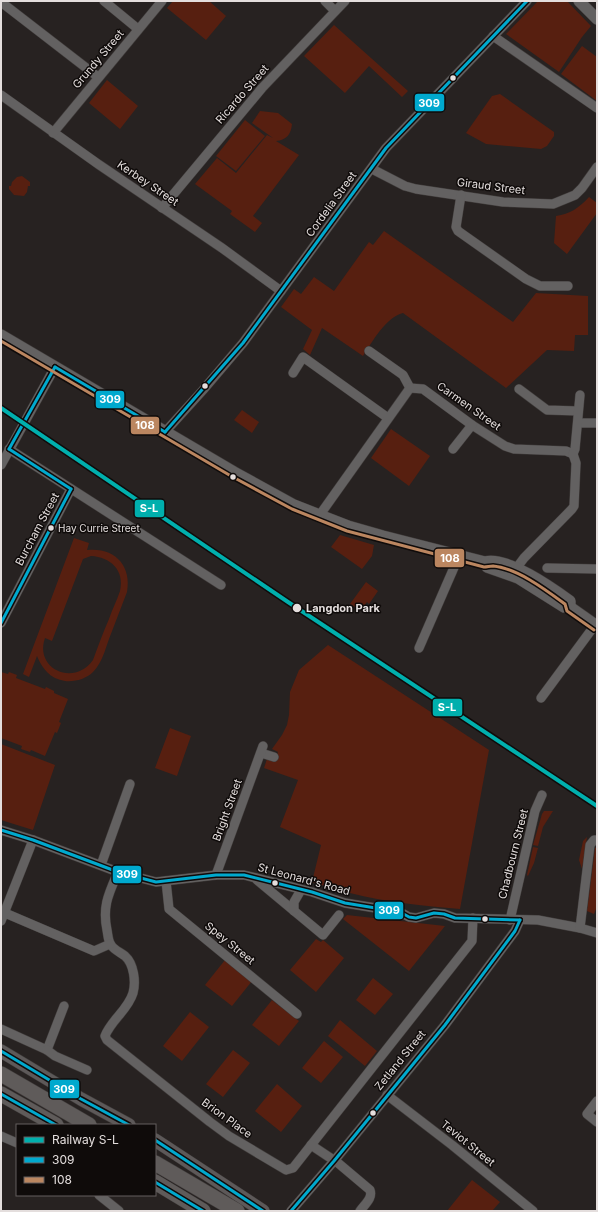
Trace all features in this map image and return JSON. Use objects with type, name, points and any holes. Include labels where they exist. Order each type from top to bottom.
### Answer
[{"type":"highway","points":[[1,1074],[87,1124]]},
{"type":"highway","points":[[1,1094],[54,1124]]},
{"type":"highway","points":[[156,1164],[237,1211]]},
{"type":"highway","points":[[156,1183],[203,1211]]},
{"type":"main road","points":[[1,1051],[127,1124]]},
{"type":"main road","points":[[156,1141],[263,1211]]},
{"type":"street","points":[[104,1],[138,29]]},
{"type":"street","name":"Grundy Street","points":[[53,133],[162,1]]},
{"type":"street","points":[[325,1],[335,10]]},
{"type":"street","name":"Ricardo Street","points":[[162,208],[262,88],[345,1]]},
{"type":"street","name":"Cordelia Street","points":[[166,432],[243,342],[386,148],[527,1]]},
{"type":"street","points":[[579,1],[597,19]]},
{"type":"street","points":[[1,2],[98,77]]},
{"type":"street","points":[[493,36],[597,108]]},
{"type":"street","name":"Kerbey Street","points":[[1,95],[53,133],[222,248],[281,291]]},
{"type":"street","name":"Giraud Street","points":[[372,169],[411,187],[503,202],[553,204],[575,195],[597,167]]},
{"type":"street","points":[[461,195],[456,227],[458,231],[526,279],[540,286],[568,286]]},
{"type":"street","points":[[1,335],[254,484],[294,505],[319,516],[383,536],[485,562],[491,560],[530,580],[564,607],[570,607],[596,625],[540,698]]},
{"type":"street","points":[[319,516],[410,388],[403,374],[369,351]]},
{"type":"street","points":[[293,373],[303,357],[388,418]]},
{"type":"street","points":[[1,465],[55,368]]},
{"type":"street","name":"Carmen Street","points":[[410,388],[423,389],[505,446],[514,449],[566,451],[574,457]]},
{"type":"street","points":[[519,389],[547,410],[578,411]]},
{"type":"street","points":[[514,572],[574,506],[574,457],[580,395]]},
{"type":"street","points":[[578,422],[597,423]]},
{"type":"street","points":[[453,449],[472,424]]},
{"type":"street","points":[[12,446],[71,489],[220,585]]},
{"type":"street","name":"Burcham Street","points":[[1,623],[71,489]]},
{"type":"street","points":[[419,648],[459,556]]},
{"type":"street","points":[[547,568],[597,569]]},
{"type":"street","name":"Bright Street","points":[[216,875],[262,749],[274,756]]},
{"type":"street","points":[[101,865],[130,784]]},
{"type":"street","name":"Chadbourn Street","points":[[515,920],[535,811],[542,795]]},
{"type":"street","name":"St Leonard's Road","points":[[1,830],[33,840],[118,872],[156,882],[216,875],[244,875],[350,904],[400,912],[409,917],[416,918],[434,913],[444,914],[455,918],[538,920],[580,928],[597,933]]},
{"type":"street","points":[[33,840],[3,917],[94,951],[110,944],[104,916],[108,896],[118,872]]},
{"type":"street","points":[[580,928],[590,845],[594,840],[597,840]]},
{"type":"street","points":[[254,878],[323,935],[339,915]]},
{"type":"street","name":"Spey Street","points":[[166,881],[169,909],[298,1014]]},
{"type":"street","points":[[294,911],[294,902],[301,890]]},
{"type":"street","name":"Zetland Street","points":[[311,1145],[472,941],[473,918]]},
{"type":"street","name":"Zetland Street","points":[[291,1211],[334,1161],[492,963],[515,931],[515,920]]},
{"type":"street","name":"Brion Place","points":[[110,944],[130,962],[134,971],[134,983],[133,994],[107,1030],[105,1036],[107,1040],[229,1136],[283,1169],[286,1170],[293,1168],[311,1145]]},
{"type":"street","points":[[47,1050],[64,1006]]},
{"type":"street","points":[[1,1029],[47,1050],[55,1056],[88,1070]]},
{"type":"street","name":"Teviot Street","points":[[387,1095],[452,1145],[533,1211]]},
{"type":"street","points":[[597,1101],[587,1114],[597,1122]]},
{"type":"street","points":[[1,1136],[16,1143]]},
{"type":"street","points":[[311,1145],[334,1161],[370,1190],[372,1194],[360,1211]]},
{"type":"street","points":[[100,1196],[119,1211]]},
{"type":"shaded area","points":[[173,1],[209,1],[226,16],[206,40],[167,8]]},
{"type":"shaded area","points":[[538,1],[567,1],[591,26],[559,72],[506,34]]},
{"type":"shaded area","points":[[334,25],[408,91],[402,97],[369,66],[345,93],[304,56]]},
{"type":"shaded area","points":[[582,46],[597,57],[597,101],[561,74]]},
{"type":"shaded area","points":[[107,80],[138,106],[120,129],[89,103]]},
{"type":"shaded area","points":[[500,94],[554,132],[554,136],[547,146],[541,149],[486,144],[466,133],[492,96]]},
{"type":"shaded area","points":[[260,111],[278,113],[292,124],[291,131],[288,136],[276,141],[299,155],[253,216],[262,223],[255,232],[230,214],[232,211],[195,184],[217,158],[236,173],[267,135],[273,138],[252,123]]},
{"type":"shaded area","points":[[245,120],[265,136],[236,171],[216,156]]},
{"type":"shaded area","points":[[22,176],[30,182],[30,186],[28,186],[27,192],[24,196],[14,195],[9,189],[9,186],[11,186],[12,182],[17,177]]},
{"type":"shaded area","points":[[589,197],[597,203],[597,213],[567,254],[554,243],[556,216],[566,214],[574,210]]},
{"type":"shaded area","points":[[384,231],[513,322],[536,293],[588,296],[588,335],[575,335],[574,351],[547,350],[506,388],[403,313],[391,319],[385,325],[375,337],[363,356],[322,328],[310,355],[303,349],[312,330],[281,307],[294,289],[301,294],[314,277],[334,291],[369,242],[373,245]]},
{"type":"shaded area","points":[[242,410],[259,422],[252,433],[234,420]]},
{"type":"shaded area","points":[[391,429],[430,456],[409,486],[371,458]]},
{"type":"shaded area","points":[[340,535],[374,545],[372,556],[362,569],[331,547]]},
{"type":"shaded area","points":[[74,538],[89,543],[87,550],[97,550],[113,555],[124,566],[128,582],[127,592],[99,665],[84,678],[73,681],[65,681],[55,678],[47,672],[41,665],[37,656],[29,677],[23,674]],"holes":[[[91,556],[110,562],[118,571],[121,584],[120,591],[93,660],[85,668],[76,672],[67,673],[58,671],[50,666],[45,658],[43,649],[45,638],[52,641],[83,559]]]},
{"type":"shaded area","points":[[366,582],[378,591],[369,604],[367,602],[364,606],[361,604],[358,609],[350,604]]},
{"type":"shaded area","name":"Langdon Park","points":[[328,645],[489,750],[460,909],[377,899],[345,892],[312,882],[321,845],[280,827],[298,780],[264,768],[267,759],[275,761],[278,752],[272,749],[287,725],[290,692],[299,670]]},
{"type":"shaded area","points":[[1,672],[8,674],[9,672],[17,675],[16,678],[45,689],[46,687],[54,691],[54,693],[68,699],[59,722],[61,723],[57,733],[55,732],[45,756],[31,750],[30,752],[21,749],[22,746],[1,738]]},
{"type":"shaded area","points":[[170,728],[191,736],[177,776],[155,768]]},
{"type":"shaded area","points":[[1,744],[55,765],[33,830],[1,820]]},
{"type":"shaded area","points":[[544,811],[553,811],[543,827],[538,846],[533,845],[542,814]]},
{"type":"shaded area","points":[[587,837],[582,869],[579,860],[583,841]]},
{"type":"shaded area","points":[[533,847],[538,848],[534,863],[528,876],[527,875]]},
{"type":"shaded area","points":[[597,847],[597,906],[594,914],[587,911],[595,848]]},
{"type":"shaded area","points":[[347,915],[445,926],[409,971],[343,919]]},
{"type":"shaded area","points":[[316,939],[321,942],[323,940],[344,958],[316,992],[290,970]]},
{"type":"shaded area","points":[[225,960],[252,981],[232,1006],[205,985]]},
{"type":"shaded area","points":[[373,978],[393,994],[375,1015],[356,1000]]},
{"type":"shaded area","points":[[272,1000],[299,1021],[279,1046],[252,1025]]},
{"type":"shaded area","points":[[190,1012],[209,1027],[182,1061],[163,1046]]},
{"type":"shaded area","points":[[340,1020],[377,1051],[365,1066],[328,1036]]},
{"type":"shaded area","points":[[324,1041],[343,1057],[321,1083],[302,1068]]},
{"type":"shaded area","points":[[233,1050],[250,1063],[223,1097],[206,1084]]},
{"type":"shaded area","points":[[277,1084],[302,1106],[281,1132],[255,1111]]},
{"type":"shaded area","points":[[472,1180],[500,1202],[492,1211],[447,1211]]},
{"type":"rail line","name":"S-L","points":[[1,408],[288,602],[597,806]]},
{"type":"transit line","name":"309","points":[[165,432],[243,343],[386,148],[527,1]]},
{"type":"transit line","name":"108","points":[[1,341],[231,476],[292,509],[347,531],[484,567],[493,566],[512,571],[531,580],[549,592],[565,604],[567,611],[594,630]]},
{"type":"transit line","name":"309","points":[[55,367],[165,432]]},
{"type":"transit line","name":"309","points":[[9,449],[55,367]]},
{"type":"transit line","name":"309","points":[[9,449],[71,489]]},
{"type":"transit line","name":"309","points":[[1,623],[71,489]]},
{"type":"transit line","name":"309","points":[[1,830],[33,840],[118,872],[156,882],[216,875],[244,875],[312,892],[345,903],[400,912],[409,917],[416,918],[434,913],[444,914],[455,918],[520,920]]},
{"type":"transit line","name":"309","points":[[291,1211],[334,1161],[445,1025],[515,931],[520,920]]},
{"type":"transit line","name":"309","points":[[1,1051],[81,1099],[127,1124]]},
{"type":"transit line","name":"309","points":[[1,1094],[54,1124]]},
{"type":"transit line","name":"309","points":[[156,1141],[263,1211]]},
{"type":"transit line","name":"309","points":[[156,1183],[203,1211]]},
{"type":"place","name":"Hay Currie Street","points":[[51,528]]},
{"type":"place","name":"Langdon Park","points":[[297,608]]}]
